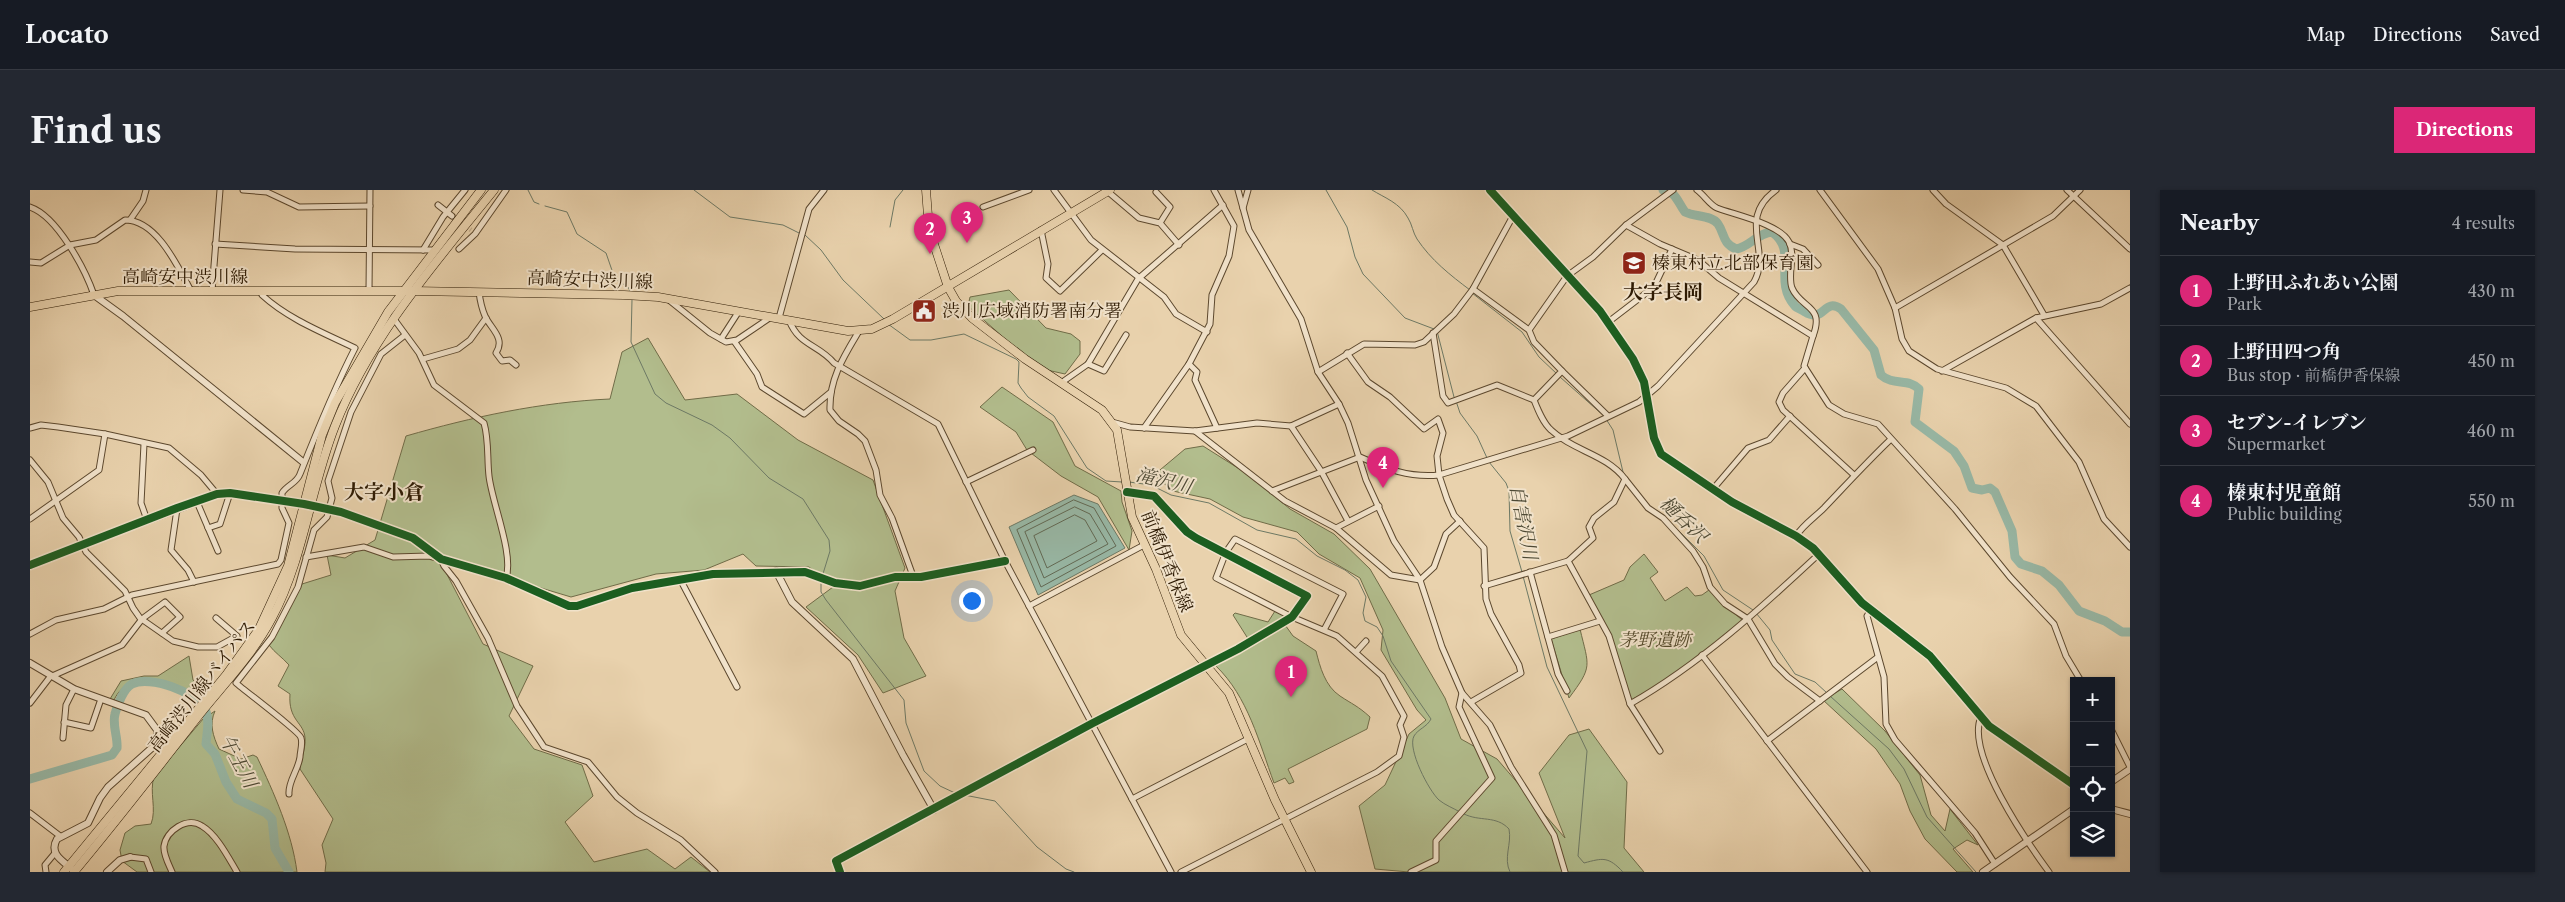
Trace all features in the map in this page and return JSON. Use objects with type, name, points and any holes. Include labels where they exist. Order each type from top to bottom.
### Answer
[{"type":"main road","name":"高崎渋川線バイパス","points":[[307,505],[322,435],[335,403],[357,363],[404,290],[481,190]]},
{"type":"main road","name":"高崎渋川線バイパス","points":[[72,871],[226,675],[259,629],[288,566],[307,505],[336,424],[364,368],[414,290],[494,190]]},
{"type":"main road","name":"前橋伊香保線","points":[[926,190],[929,229],[948,286],[966,313],[1025,359],[1102,410],[1112,422],[1120,438],[1126,490],[1132,517],[1156,568],[1181,635],[1229,693],[1284,819],[1311,872]]},
{"type":"main road","name":"高崎安中渋川線","points":[[31,306],[118,291],[414,290],[624,295],[667,298],[858,331],[880,326],[893,319],[1108,191]]},
{"type":"street","points":[[30,262],[41,263],[49,260],[70,245],[96,240],[119,224],[130,220],[143,201],[146,190]]},
{"type":"street","points":[[212,291],[220,190]]},
{"type":"street","points":[[243,190],[267,192],[299,207],[370,206]]},
{"type":"street","points":[[369,291],[370,190]]},
{"type":"street","points":[[423,250],[447,212],[464,190]]},
{"type":"street","points":[[459,250],[506,190]]},
{"type":"street","points":[[667,298],[710,333],[726,342],[734,341],[775,317],[809,209],[824,190]]},
{"type":"street","points":[[983,207],[1029,190]]},
{"type":"street","points":[[1054,190],[1091,240],[1138,279],[1164,297],[1176,314],[1207,332]]},
{"type":"street","points":[[1144,428],[1189,364],[1207,332],[1212,295],[1224,272],[1233,239],[1234,226],[1214,190]]},
{"type":"street","points":[[1238,190],[1249,230],[1300,319],[1318,372],[1339,404],[1360,457],[1366,480],[1394,541],[1420,580],[1442,648],[1462,692],[1490,725],[1511,767],[1554,836],[1565,872]]},
{"type":"street","points":[[1243,209],[1248,190]]},
{"type":"street","points":[[1490,190],[1608,323],[1638,368],[1644,382],[1654,438],[1661,454],[1750,513],[1796,536],[1820,554],[1870,611],[1930,656],[1990,726],[2070,782]]},
{"type":"street","points":[[1529,330],[1567,276],[1593,257],[1626,225],[1673,190]]},
{"type":"street","points":[[1698,190],[1715,207],[1756,221],[1782,234],[1790,244],[1803,249],[1818,264]]},
{"type":"street","points":[[1272,491],[1360,457],[1400,473],[1421,476],[1439,475],[1562,438],[1638,402],[1647,396],[1692,351],[1757,276],[1760,265],[1755,232],[1756,221],[1761,204],[1776,190]]},
{"type":"street","points":[[1820,190],[1878,269],[1895,308],[1902,339],[1909,350],[1920,360],[1942,371],[2006,388],[2036,406],[2079,462],[2104,519],[2130,547]]},
{"type":"street","points":[[1933,190],[1946,204],[2003,245],[2044,316]]},
{"type":"street","points":[[2067,190],[2130,249]]},
{"type":"street","points":[[1895,308],[2053,216],[2080,190]]},
{"type":"street","points":[[1108,191],[1139,218],[1160,223],[1179,245]]},
{"type":"street","points":[[1156,192],[1170,207],[1160,223]]},
{"type":"street","points":[[438,205],[452,216]]},
{"type":"street","points":[[1061,383],[1088,364],[1138,279],[1223,205]]},
{"type":"street","points":[[30,206],[44,215],[70,245],[88,278],[94,295],[303,462]]},
{"type":"street","points":[[1318,372],[1364,344],[1422,344],[1454,314],[1473,289],[1514,216]]},
{"type":"street","points":[[130,220],[154,234],[171,254],[191,291]]},
{"type":"street","points":[[1626,225],[1698,260],[1719,278],[1813,336]]},
{"type":"street","points":[[1041,230],[1048,264],[1045,272],[1046,278],[1060,291],[1102,250]]},
{"type":"street","points":[[215,244],[295,249],[434,250]]},
{"type":"street","points":[[1790,244],[1792,287],[1814,311],[1817,325],[1805,358],[1805,368],[1829,405],[1844,414],[1878,424],[1890,440],[1955,509],[2010,577],[2054,624],[2066,656],[2079,677]]},
{"type":"street","points":[[1608,323],[1654,287],[1672,249]]},
{"type":"street","points":[[1942,371],[2036,318],[2101,304],[2130,288]]},
{"type":"street","points":[[1473,289],[1529,330],[1534,342],[1608,416]]},
{"type":"street","points":[[30,634],[56,620],[104,609],[128,597],[278,564],[284,553],[289,523],[283,513],[281,500],[284,489],[297,479],[329,399],[355,348],[271,304],[262,295],[262,292]]},
{"type":"street","points":[[479,292],[486,318],[498,334],[499,348],[496,352],[502,361],[510,360],[516,365]]},
{"type":"street","points":[[721,339],[739,311]]},
{"type":"street","points":[[423,359],[458,348],[470,340],[486,318]]},
{"type":"street","points":[[2036,318],[2130,424]]},
{"type":"street","points":[[394,320],[423,359],[434,385],[484,423],[489,478],[501,522],[508,564],[506,578]]},
{"type":"street","points":[[789,320],[800,339],[820,350],[838,365],[938,424],[1005,561],[1171,872]]},
{"type":"street","points":[[858,331],[838,365],[832,391],[832,413],[865,441],[876,470],[880,495],[892,518],[913,576]]},
{"type":"street","points":[[1433,333],[1443,396],[1448,403],[1497,385],[1534,400],[1550,430],[1617,468],[1648,508],[1663,518],[1698,558],[1710,587],[1717,596],[1748,619],[1775,664],[1788,677],[1820,701]]},
{"type":"street","points":[[289,794],[289,786],[299,764],[302,740],[300,735],[236,683],[279,624],[298,587],[314,530],[324,521],[329,508],[332,494],[328,480],[344,428],[376,362],[387,348],[405,335]]},
{"type":"street","points":[[1088,364],[1104,371],[1126,335]]},
{"type":"street","points":[[734,341],[757,374],[762,387],[804,414],[832,391]]},
{"type":"street","points":[[1347,353],[1368,382],[1390,397],[1424,429],[1438,419],[1442,433],[1437,456],[1439,475],[1454,515],[1484,548],[1484,586],[1491,614],[1514,653],[1521,673],[1471,702]]},
{"type":"street","points":[[1189,364],[1197,372],[1195,380],[1217,428]]},
{"type":"street","points":[[1805,368],[1782,393],[1779,402],[1790,416],[1854,475]]},
{"type":"street","points":[[1534,400],[1562,371]]},
{"type":"street","points":[[1112,422],[1144,428],[1195,430],[1257,423],[1291,426],[1339,404]]},
{"type":"street","points":[[1713,489],[1748,448],[1769,440],[1790,416]]},
{"type":"street","points":[[30,428],[41,425],[105,434],[169,448],[201,475],[217,494]]},
{"type":"street","points":[[1291,426],[1321,471],[1348,521]]},
{"type":"street","points":[[1195,430],[1216,449],[1258,477],[1285,501],[1336,528],[1391,575],[1420,580]]},
{"type":"street","points":[[30,519],[99,470],[105,434]]},
{"type":"street","points":[[1796,536],[1804,524],[1822,510],[1890,440]]},
{"type":"street","points":[[144,444],[141,503],[147,520]]},
{"type":"street","points":[[966,482],[1033,450]]},
{"type":"street","points":[[30,460],[48,482],[63,518],[86,552],[128,597],[134,611],[142,619],[178,643],[198,647],[217,647],[237,636],[216,618]]},
{"type":"street","points":[[1484,586],[1568,560],[1593,538],[1589,528],[1591,523],[1614,502],[1625,479]]},
{"type":"street","points":[[840,872],[836,861],[1093,723],[1206,667],[1292,618],[1307,596],[1188,532],[1154,496],[1126,490]]},
{"type":"street","points":[[208,528],[220,524],[230,493]]},
{"type":"street","points":[[30,566],[177,508],[217,494],[230,493],[329,508],[413,538],[441,559],[456,581],[488,638],[517,706],[544,747],[588,762],[617,797],[637,813],[681,840],[715,872]]},
{"type":"street","points":[[197,502],[218,550]]},
{"type":"street","points":[[1336,528],[1379,506]]},
{"type":"street","points":[[177,508],[171,550],[188,570],[194,582]]},
{"type":"street","points":[[1420,580],[1434,567],[1446,534],[1460,521]]},
{"type":"street","points":[[1181,872],[1377,772],[1399,756],[1404,737],[1400,725],[1404,716],[1382,676],[1338,636],[1292,618],[1216,578],[1226,552],[1235,539],[1343,594],[1324,630]]},
{"type":"street","points":[[1029,606],[1144,545]]},
{"type":"street","points":[[306,556],[364,548],[393,557],[429,556],[506,578],[568,606],[576,606],[632,588],[713,574],[776,571],[805,572],[835,583],[860,586],[895,577],[921,577],[1005,561]]},
{"type":"street","points":[[1630,704],[1672,680],[1748,619],[1820,554]]},
{"type":"street","points":[[1568,560],[1609,636],[1630,704],[1660,751]]},
{"type":"street","points":[[776,571],[792,602],[853,659],[902,755],[934,810]]},
{"type":"street","points":[[1529,572],[1558,674],[1567,691]]},
{"type":"street","points":[[680,579],[737,687]]},
{"type":"street","points":[[30,702],[50,677],[122,645],[142,619],[165,602],[180,617],[162,633]]},
{"type":"street","points":[[1870,611],[1868,616],[1884,677],[1886,724],[1895,740],[1975,833],[1996,864],[1998,872]]},
{"type":"street","points":[[1548,637],[1600,621]]},
{"type":"street","points":[[1356,652],[1366,641]]},
{"type":"street","points":[[1702,655],[1867,872]]},
{"type":"street","points":[[1767,741],[1878,657]]},
{"type":"street","points":[[30,663],[50,677],[74,689],[146,715],[153,722],[157,730],[154,746],[108,787],[100,798],[88,823],[78,830],[60,836],[55,843],[55,853],[45,866],[46,872]]},
{"type":"street","points":[[63,738],[66,705],[74,689]]},
{"type":"street","points":[[1411,872],[1436,860],[1436,841],[1492,778],[1459,707],[1462,692]]},
{"type":"street","points":[[64,722],[91,728],[101,699]]},
{"type":"street","points":[[1981,717],[1977,726],[1988,769],[2000,797],[2027,842],[2049,872]]},
{"type":"street","points":[[2115,737],[2130,768],[2115,779]]},
{"type":"street","points":[[1132,799],[1248,739]]},
{"type":"street","points":[[2115,810],[2130,814]]},
{"type":"street","points":[[1984,872],[2070,812]]},
{"type":"street","points":[[30,813],[60,836]]},
{"type":"street","points":[[172,872],[163,849],[165,840],[169,832],[186,823],[195,822],[212,834],[237,872]]},
{"type":"street","points":[[55,853],[72,871]]},
{"type":"street","points":[[107,872],[120,860],[130,857],[146,859],[151,872]]},
{"type":"green space","points":[[1009,290],[1046,328],[1071,334],[1080,341],[1080,354],[1065,374],[1038,368],[968,306],[970,297]]},
{"type":"green space","points":[[648,338],[685,400],[737,394],[798,440],[873,480],[905,568],[895,591],[904,638],[926,676],[883,693],[858,655],[806,607],[833,587],[809,567],[756,566],[743,554],[704,570],[656,574],[571,597],[438,557],[483,644],[533,666],[509,716],[534,749],[582,765],[593,796],[565,822],[594,862],[647,849],[675,869],[691,857],[710,872],[325,872],[326,863],[322,845],[333,819],[300,769],[305,745],[304,733],[291,710],[290,694],[278,686],[289,665],[269,645],[302,584],[331,575],[327,555],[345,558],[375,540],[406,436],[456,423],[533,407],[610,399],[622,352]]},
{"type":"green space","points":[[1002,387],[1053,422],[1075,466],[1121,491],[1122,502],[1132,531],[1129,550],[1098,497],[1061,476],[1027,450],[1016,432],[980,407]]},
{"type":"green space","points":[[1203,446],[1249,475],[1290,509],[1334,534],[1370,569],[1445,698],[1461,739],[1497,759],[1565,838],[1539,773],[1569,735],[1589,729],[1627,782],[1624,848],[1644,872],[1409,872],[1375,869],[1359,806],[1385,785],[1409,734],[1426,720],[1417,710],[1381,650],[1383,630],[1360,578],[1319,554],[1297,532],[1243,517],[1210,499],[1173,491],[1154,475],[1185,449]]},
{"type":"green space","name":"茅野遺跡","points":[[1644,554],[1658,572],[1650,578],[1665,601],[1687,587],[1695,596],[1702,595],[1709,590],[1743,621],[1671,678],[1631,700],[1611,637],[1589,595],[1624,580],[1630,567]]},
{"type":"green space","points":[[1275,611],[1288,618],[1283,622],[1293,636],[1316,651],[1324,676],[1330,687],[1370,717],[1367,729],[1288,769],[1294,782],[1289,784],[1285,778],[1274,783],[1244,706],[1227,678],[1216,666],[1252,645],[1233,615],[1235,613],[1268,622]]},
{"type":"green space","points":[[1580,629],[1587,666],[1582,679],[1569,698],[1551,639]]},
{"type":"green space","points":[[189,656],[193,680],[206,691],[199,698],[165,684],[141,681],[131,683],[121,690],[114,700],[110,699],[121,681],[144,676],[158,676]]},
{"type":"green space","points":[[1842,689],[1885,731],[1920,775],[1931,815],[1945,831],[1950,809],[1978,845],[1967,840],[1953,849],[1973,872],[1957,872],[1925,839],[1910,811],[1900,784],[1876,749],[1823,700]]},
{"type":"green space","points":[[215,711],[212,730],[219,749],[241,759],[253,755],[257,757],[287,828],[297,872],[137,872],[122,861],[120,850],[125,833],[135,826],[151,824],[153,818],[152,789],[154,777],[203,719]]},
{"type":"water","points":[[1074,495],[1098,504],[1125,548],[1038,595],[1009,527]]},
{"type":"waterway","points":[[528,190],[534,202],[539,204]]},
{"type":"waterway","name":"滝沢川","points":[[694,190],[730,217],[783,225],[801,234]]},
{"type":"waterway","points":[[890,227],[895,200],[903,190]]},
{"type":"waterway","name":"自害沢川","points":[[1326,190],[1347,227],[1355,257],[1363,274],[1405,318],[1434,329]]},
{"type":"waterway","name":"樋呑沢","points":[[1372,190],[1401,208],[1409,220],[1414,234],[1428,254],[1470,290]]},
{"type":"waterway","points":[[1663,190],[1674,195],[1685,212],[1715,221],[1728,244],[1736,249],[1745,246],[1762,235],[1772,232],[1780,240],[1784,248],[1786,286],[1795,306],[1812,315],[1817,315],[1831,306],[1841,309],[1874,350],[1881,375],[1891,380],[1911,384],[1919,389],[1915,422],[1954,451],[1964,466],[1972,488],[1982,490],[1990,488],[1995,492],[2012,531],[2015,557],[2021,564],[2042,571],[2059,585],[2079,611],[2105,621],[2122,632],[2130,632]]},
{"type":"waterway","points":[[545,206],[567,212],[577,234],[606,253],[615,279],[628,287],[631,293]]},
{"type":"waterway","name":"滝沢川","points":[[805,235],[821,250],[843,280],[884,319]]},
{"type":"waterway","name":"樋呑沢","points":[[1472,293],[1522,332],[1539,357],[1557,374]]},
{"type":"waterway","points":[[632,300],[631,342],[655,394],[666,403],[712,425],[730,438],[769,478],[803,499],[829,540],[830,551],[822,577]]},
{"type":"waterway","name":"滝沢川","points":[[888,324],[910,340],[931,340],[964,334],[1016,359],[1019,362],[1018,383],[1021,388],[1028,397],[1054,416],[1087,468],[1106,481],[1122,482]]},
{"type":"waterway","name":"自害沢川","points":[[1437,331],[1454,397]]},
{"type":"waterway","name":"樋呑沢","points":[[1560,377],[1604,416]]},
{"type":"waterway","name":"自害沢川","points":[[1456,401],[1460,413],[1477,436],[1487,458]]},
{"type":"waterway","name":"樋呑沢","points":[[1606,419],[1613,430],[1623,472],[1627,478]]},
{"type":"waterway","name":"自害沢川","points":[[1489,462],[1506,483],[1509,491],[1510,531],[1522,572]]},
{"type":"waterway","name":"滝沢川","points":[[1129,482],[1151,485],[1171,495],[1209,503],[1257,530],[1296,539],[1317,556],[1345,570],[1358,580],[1366,597],[1363,613],[1365,621],[1377,627],[1383,636],[1391,661],[1431,719],[1414,736],[1414,750],[1420,770],[1439,800],[1460,812]]},
{"type":"waterway","name":"樋呑沢","points":[[1648,505],[1663,515]]},
{"type":"waterway","name":"樋呑沢","points":[[1668,520],[1704,556],[1723,590],[1753,610]]},
{"type":"waterway","name":"自害沢川","points":[[1523,576],[1547,667],[1587,751],[1578,856],[1584,863],[1601,859],[1609,861],[1623,872]]},
{"type":"waterway","points":[[821,581],[821,592],[826,600],[904,700],[906,723],[924,771],[940,786],[955,793]]},
{"type":"waterway","name":"樋呑沢","points":[[1756,613],[1770,630],[1772,640],[1795,674],[1815,682],[1827,693]]},
{"type":"waterway","name":"午王川","points":[[30,779],[112,755],[117,748],[115,714],[126,689],[132,684],[140,682],[161,683],[183,691],[205,709],[208,722],[206,744],[215,754],[226,782],[237,799],[266,813],[272,819],[275,848],[289,872]]},
{"type":"waterway","name":"樋呑沢","points":[[1830,696],[1889,749],[1904,769],[1927,817],[1976,872]]},
{"type":"waterway","points":[[964,795],[995,801],[1037,847],[1066,869],[1074,872]]},
{"type":"waterway","name":"滝沢川","points":[[1464,814],[1493,820],[1509,829],[1507,861],[1510,872]]},
{"type":"tunnel","points":[[452,216],[471,230]]},
{"type":"cycle path","points":[[1490,190],[1600,311],[1633,359],[1644,382],[1654,438],[1661,454],[1732,502],[1796,536],[1813,548],[1862,603],[1930,656],[1989,726],[2070,782]]},
{"type":"cycle path","points":[[840,872],[836,861],[1093,723],[1238,649],[1292,617],[1307,596],[1196,538],[1187,532],[1154,496],[1127,492]]},
{"type":"cycle path","points":[[30,565],[177,508],[217,494],[230,493],[304,504],[341,512],[413,538],[441,559],[506,578],[569,606],[577,606],[632,588],[713,574],[805,572],[835,583],[860,586],[895,577],[921,577],[1005,561]]},
{"type":"place","name":"セブン-イレブン","points":[[967,243]]},
{"type":"place","name":"上野田四つ角","points":[[930,254]]},
{"type":"place","name":"榛東村立北部保育園","points":[[1634,263]]},
{"type":"place","name":"渋川広域消防署南分署","points":[[924,311]]},
{"type":"place","name":"榛東村児童館","points":[[1383,488]]},
{"type":"place","name":"上野田ふれあい公園","points":[[1291,697]]},
{"type":"district","name":"大字長岡","points":[[1663,292]]},
{"type":"district","name":"大字小倉","points":[[384,492]]}]
